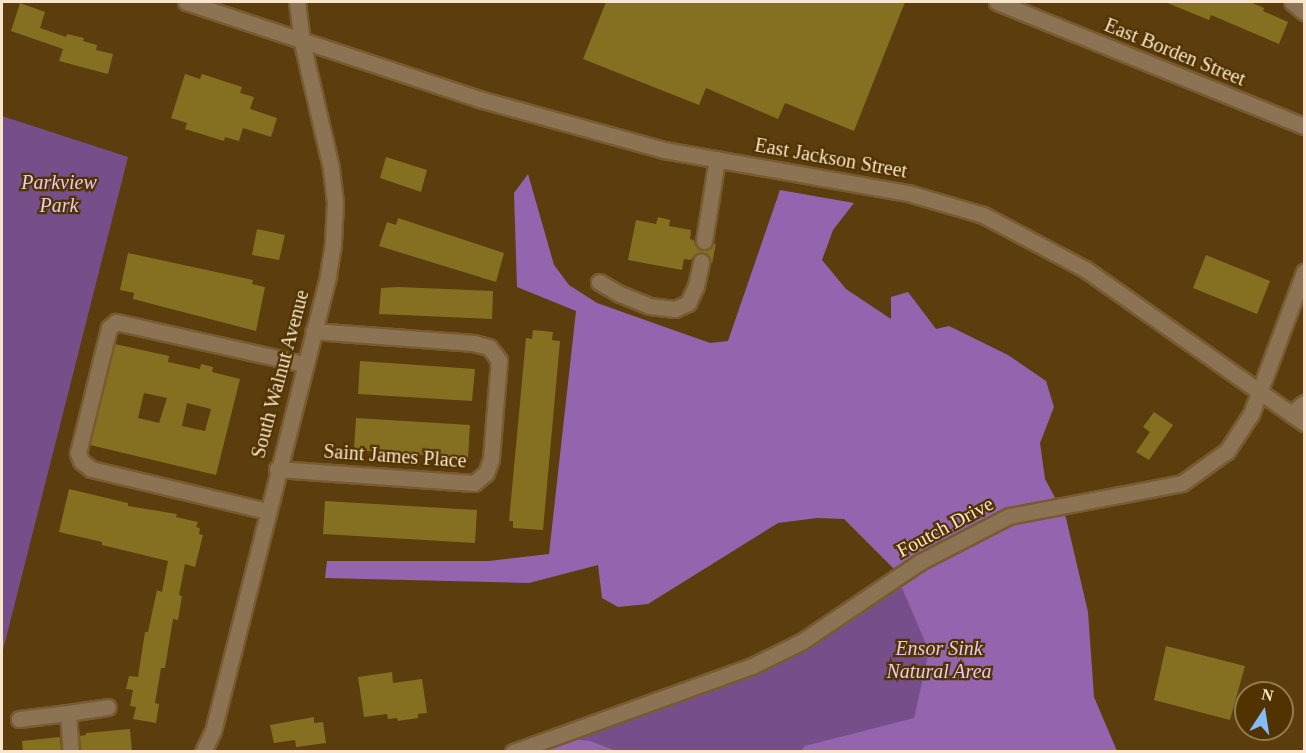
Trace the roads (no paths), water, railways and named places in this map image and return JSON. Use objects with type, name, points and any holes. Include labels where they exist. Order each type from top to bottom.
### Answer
[{"type":"street","name":"East Jackson Street","points":[[186,2],[302,42],[542,117],[664,150],[908,193],[983,215],[1085,269],[1305,423]]},
{"type":"street","name":"South Walnut Avenue","points":[[204,752],[213,730],[277,469],[328,275],[335,201],[331,168],[302,42],[297,2]]},
{"type":"street","name":"East Borden Street","points":[[997,2],[1017,5],[1305,126]]},
{"type":"street","points":[[1292,2],[1305,12]]},
{"type":"street","points":[[704,242],[717,159]]},
{"type":"street","points":[[599,282],[620,294],[650,306],[675,309],[688,303],[696,286],[701,262]]},
{"type":"street","name":"Foutch Drive","points":[[513,752],[752,666],[801,642],[920,562],[1009,516],[1182,483],[1227,451],[1251,414],[1305,272]]},
{"type":"street","points":[[267,511],[91,469],[81,462],[78,453],[109,328],[116,322],[128,323],[304,364]]},
{"type":"street","name":"Saint James Place","points":[[277,469],[474,483],[486,473],[491,459],[500,360],[489,347],[473,343],[313,331]]},
{"type":"street","points":[[1291,414],[1305,403]]},
{"type":"street","points":[[19,719],[108,707]]},
{"type":"street","points":[[68,712],[71,752]]},
{"type":"park label","name":"Parkview Park","points":[[59,194]]},
{"type":"park label","name":"Ensor Sink Natural Area","points":[[939,660]]}]
